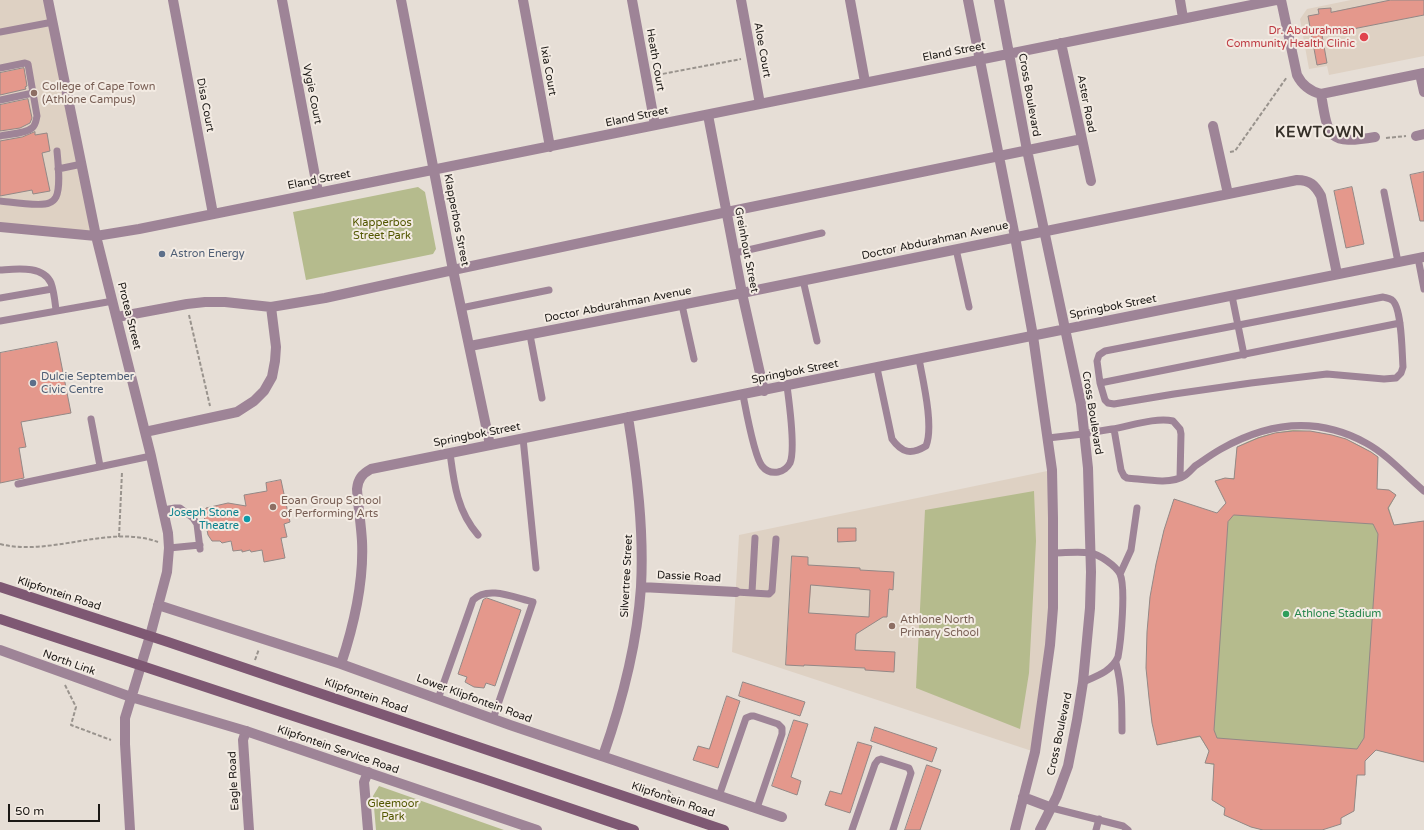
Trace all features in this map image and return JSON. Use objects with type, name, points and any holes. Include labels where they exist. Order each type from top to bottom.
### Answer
[{"type":"main road","name":"Klipfontein Road","points":[[0,587],[150,636],[724,830]]},
{"type":"main road","points":[[0,619],[634,830]]},
{"type":"street","name":"Protea Street","points":[[48,0],[96,236],[151,456],[168,533],[169,548],[167,572],[150,636],[125,718],[124,729],[130,830]]},
{"type":"street","name":"Disa Court","points":[[173,0],[213,214]]},
{"type":"street","name":"Vygie Court","points":[[282,0],[318,192]]},
{"type":"street","name":"Klapperbos Street","points":[[401,0],[453,270],[490,445]]},
{"type":"street","name":"Ixia Court","points":[[523,0],[550,147]]},
{"type":"street","name":"Heath Court","points":[[632,0],[654,125]]},
{"type":"street","name":"Aloe Court","points":[[741,0],[760,104]]},
{"type":"street","points":[[850,0],[865,82]]},
{"type":"street","name":"Cross Boulevard","points":[[968,0],[1033,336],[1052,470],[1053,608],[1050,645],[1035,752],[1015,830]]},
{"type":"street","name":"Cross Boulevard","points":[[999,0],[1027,150],[1081,404],[1088,468],[1091,553],[1090,608],[1083,682],[1068,766],[1052,808],[1040,830]]},
{"type":"street","points":[[1180,0],[1183,18]]},
{"type":"street","name":"Eland Street","points":[[0,227],[96,236],[138,229],[1276,0]]},
{"type":"street","points":[[1281,0],[1297,75],[1301,84],[1310,90],[1321,94],[1422,73],[1424,92]]},
{"type":"street","name":"Aster Road","points":[[998,155],[1082,139],[1061,44]]},
{"type":"street","points":[[1321,94],[1326,124],[1334,136],[1341,139],[1353,140],[1375,137]]},
{"type":"street","name":"Greinhout Street","points":[[708,114],[742,293],[764,391]]},
{"type":"street","points":[[1213,126],[1228,194]]},
{"type":"street","points":[[1082,139],[1091,181]]},
{"type":"street","points":[[117,317],[206,302],[225,302],[271,307],[325,298],[998,155]]},
{"type":"street","name":"Doctor Abdurahman Avenue","points":[[470,346],[1304,180],[1310,182],[1321,196],[1337,274]]},
{"type":"street","name":"Springbok Street","points":[[341,664],[355,615],[361,569],[362,542],[357,489],[360,477],[370,469],[1421,258]]},
{"type":"street","points":[[145,432],[237,412],[254,401],[264,391],[272,377],[275,361],[276,347],[271,307]]},
{"type":"street","name":"Silvertree Street","points":[[603,756],[616,719],[627,679],[638,615],[641,587],[642,556],[639,497],[628,417]]},
{"type":"street","name":"Dassie Road","points":[[641,587],[736,592]]},
{"type":"street","name":"Lower Klipfontein Road","points":[[158,605],[341,664],[493,719],[782,817]]},
{"type":"street","name":"North Link","points":[[0,650],[131,697]]},
{"type":"street","name":"Klipfontein Service Road","points":[[131,697],[246,731],[526,828],[536,830]]},
{"type":"street","name":"Eagle Road","points":[[246,731],[243,740],[249,830]]},
{"type":"street","points":[[368,772],[364,782],[368,830]]},
{"type":"street","points":[[1023,797],[1052,808]]},
{"type":"lane","points":[[0,32],[53,22]]},
{"type":"lane","points":[[0,68],[27,63],[30,71],[37,116],[33,128],[0,136]]},
{"type":"lane","points":[[0,100],[33,93]]},
{"type":"lane","points":[[0,201],[42,204],[49,203],[57,196],[57,151]]},
{"type":"lane","points":[[58,169],[82,164]]},
{"type":"lane","points":[[1384,192],[1398,262]]},
{"type":"lane","points":[[735,253],[822,233]]},
{"type":"lane","points":[[956,249],[969,307]]},
{"type":"lane","points":[[1421,258],[1424,289]]},
{"type":"lane","points":[[0,270],[38,271],[47,277],[52,289],[56,310]]},
{"type":"lane","points":[[803,280],[817,341]]},
{"type":"lane","points":[[0,298],[52,289]]},
{"type":"lane","points":[[461,308],[549,290]]},
{"type":"lane","points":[[1232,296],[1244,355]]},
{"type":"lane","points":[[1383,298],[1392,300],[1396,304],[1400,323],[1403,367],[1401,373],[1396,378],[1392,379],[1327,374],[1174,394],[1122,404],[1108,403],[1105,400],[1100,383],[1097,361],[1099,355],[1105,351],[1238,324],[1383,298]]},
{"type":"lane","points":[[0,321],[113,301]]},
{"type":"lane","points":[[682,305],[694,359]]},
{"type":"lane","points":[[1100,383],[1400,323]]},
{"type":"lane","points":[[530,334],[542,398]]},
{"type":"lane","points":[[877,368],[892,439],[898,447],[905,451],[914,451],[926,446],[929,439],[926,402],[919,359]]},
{"type":"lane","points":[[743,395],[757,455],[761,465],[766,470],[779,472],[785,469],[790,463],[792,451],[787,386]]},
{"type":"lane","points":[[91,419],[100,466]]},
{"type":"lane","points":[[1048,438],[1085,434],[1146,422],[1165,420],[1173,421],[1180,429],[1181,434],[1180,478]]},
{"type":"lane","points":[[1114,429],[1121,470],[1124,476],[1147,480],[1167,480],[1184,477],[1209,456],[1250,435],[1282,427],[1304,426],[1321,427],[1342,432],[1366,443],[1400,468],[1424,491]]},
{"type":"lane","points":[[523,438],[536,568]]},
{"type":"lane","points":[[450,453],[457,497],[462,512],[467,522],[478,535]]},
{"type":"lane","points":[[18,484],[151,456]]},
{"type":"lane","points":[[163,510],[182,505],[197,524],[200,547],[169,548]]},
{"type":"lane","points":[[1122,731],[1122,696],[1116,663],[1120,647],[1123,596],[1120,574],[1131,550],[1137,508]]},
{"type":"lane","points":[[752,592],[755,538]]},
{"type":"lane","points":[[736,592],[769,594],[772,591],[776,539]]},
{"type":"lane","points":[[1053,553],[1091,553],[1112,565],[1120,574]]},
{"type":"lane","points":[[438,699],[473,600],[477,596],[494,593],[533,602],[493,719]]},
{"type":"lane","points":[[1083,682],[1102,674],[1116,663]]},
{"type":"lane","points":[[719,796],[746,718],[754,716],[778,724],[782,728],[782,734],[757,808]]},
{"type":"lane","points":[[852,830],[876,761],[881,759],[909,768],[911,773],[893,830]]},
{"type":"lane","points":[[1052,808],[1125,826],[1128,830]]},
{"type":"lane","points":[[1096,830],[1099,819]]},
{"type":"path","points":[[646,77],[752,57]]},
{"type":"path","points":[[1219,155],[1235,151],[1286,77],[1297,75]]},
{"type":"path","points":[[1375,137],[1386,138],[1420,135]]},
{"type":"path","points":[[187,304],[213,418]]},
{"type":"path","points":[[119,537],[123,462]]},
{"type":"path","points":[[0,544],[20,547],[40,546],[119,537],[150,539],[169,548]]},
{"type":"path","points":[[255,661],[260,646]]},
{"type":"path","points":[[64,682],[76,707],[71,725],[111,740]]},
{"type":"shaded area","name":"College of Cape Town (Athlone Campus)","points":[[0,0],[48,0],[96,236],[0,227]]},
{"type":"shaded area","name":"Dr. Abdurahman Community Health Clinic","points":[[1351,0],[1424,0],[1424,56],[1329,75],[1327,66],[1309,69],[1300,19],[1307,9]]},
{"type":"shaded area","name":"Athlone North Primary School","points":[[1052,470],[1053,608],[1035,752],[732,652],[739,535]]},
{"type":"green space","name":"Klapperbos Street Park","points":[[418,187],[425,192],[436,249],[433,254],[306,280],[293,212]]},
{"type":"green space","name":"Athlone Stadium","points":[[1293,430],[1327,434],[1348,440],[1368,450],[1378,457],[1377,489],[1389,490],[1396,495],[1389,508],[1394,525],[1424,521],[1424,762],[1376,750],[1365,761],[1365,775],[1357,775],[1354,811],[1341,818],[1341,824],[1263,830],[1251,827],[1224,815],[1225,808],[1212,800],[1214,765],[1205,763],[1209,751],[1200,737],[1157,745],[1152,717],[1147,663],[1150,610],[1153,584],[1164,530],[1217,513],[1226,503],[1215,481],[1225,478],[1234,478],[1237,447],[1251,440],[1264,436]]},
{"type":"green space","points":[[1034,491],[1036,541],[1029,673],[1020,729],[916,688],[925,510]]},
{"type":"green space","name":"Gleemoor Park","points":[[379,786],[504,830],[376,830],[373,796]]},
{"type":"building","points":[[1391,0],[1424,0],[1424,15],[1322,35],[1327,63],[1317,65],[1308,16],[1319,14],[1318,9],[1331,8],[1331,12]]},
{"type":"building","points":[[24,68],[27,86],[25,87],[26,89],[0,95],[0,73]]},
{"type":"building","points":[[28,99],[32,118],[30,123],[20,128],[0,131],[0,105]]},
{"type":"building","points":[[35,132],[35,135],[47,133],[50,151],[42,153],[50,191],[33,194],[32,190],[0,196],[0,141],[22,137]]},
{"type":"building","points":[[1424,172],[1424,221],[1420,221],[1410,175]]},
{"type":"building","points":[[1352,187],[1364,244],[1346,248],[1334,191]]},
{"type":"building","name":"Dulcie September Civic Centre","points":[[57,342],[71,413],[21,422],[26,447],[19,448],[24,478],[0,483],[0,353]]},
{"type":"building","name":"Athlone Stadium","points":[[1310,431],[1332,435],[1346,439],[1371,452],[1378,457],[1377,489],[1389,490],[1396,495],[1388,508],[1394,525],[1424,521],[1424,762],[1376,750],[1365,761],[1365,775],[1357,775],[1354,811],[1341,818],[1341,824],[1322,830],[1263,830],[1251,827],[1224,815],[1225,808],[1212,800],[1214,764],[1205,763],[1209,751],[1200,736],[1157,745],[1152,723],[1149,698],[1146,668],[1150,597],[1164,530],[1174,499],[1217,513],[1226,503],[1215,481],[1225,478],[1234,479],[1237,447],[1275,433]],"holes":[[[1234,515],[1373,524],[1378,534],[1364,738],[1357,749],[1217,738],[1214,730],[1228,522]]]},
{"type":"building","name":"Joseph Stone Theatre","points":[[281,480],[290,522],[284,524],[287,537],[281,538],[285,558],[264,562],[262,550],[251,552],[250,550],[242,552],[242,550],[233,551],[231,541],[222,543],[220,541],[212,541],[208,535],[204,516],[206,508],[228,503],[246,506],[244,495],[267,491],[266,483]]},
{"type":"building","points":[[838,528],[856,528],[856,541],[838,542]]},
{"type":"building","points":[[792,556],[808,557],[808,565],[860,568],[860,570],[894,572],[893,590],[889,589],[887,617],[883,617],[856,634],[855,650],[895,652],[894,672],[865,670],[865,668],[786,665]],"holes":[[[811,585],[870,590],[869,617],[809,613]]]},
{"type":"building","points":[[487,598],[521,610],[495,686],[486,683],[484,688],[474,687],[465,682],[467,677],[458,674],[483,600]]},
{"type":"building","points":[[743,682],[805,702],[800,716],[739,696]]},
{"type":"building","points":[[727,696],[740,701],[718,768],[693,760],[698,746],[709,749]]},
{"type":"building","points":[[794,720],[808,724],[791,777],[801,781],[797,795],[772,786]]},
{"type":"building","points":[[875,727],[937,748],[932,762],[871,741]]},
{"type":"building","points":[[858,742],[872,746],[850,813],[825,805],[830,791],[841,794]]},
{"type":"building","points":[[927,765],[941,770],[920,830],[905,830]]},
{"type":"place","name":"Dr. Abdurahman Community Health Clinic","points":[[1364,37]]},
{"type":"place","name":"College of Cape Town (Athlone Campus)","points":[[34,93]]},
{"type":"place","name":"Astron Energy","points":[[162,254]]},
{"type":"place","name":"Dulcie September Civic Centre","points":[[33,383]]},
{"type":"place","name":"Eoan Group School of Performing Arts","points":[[273,507]]},
{"type":"place","name":"Joseph Stone Theatre","points":[[247,519]]},
{"type":"place","name":"Athlone Stadium","points":[[1286,614]]},
{"type":"place","name":"Athlone North Primary School","points":[[892,626]]},
{"type":"district","name":"KEWTOWN","points":[[1320,133]]}]
